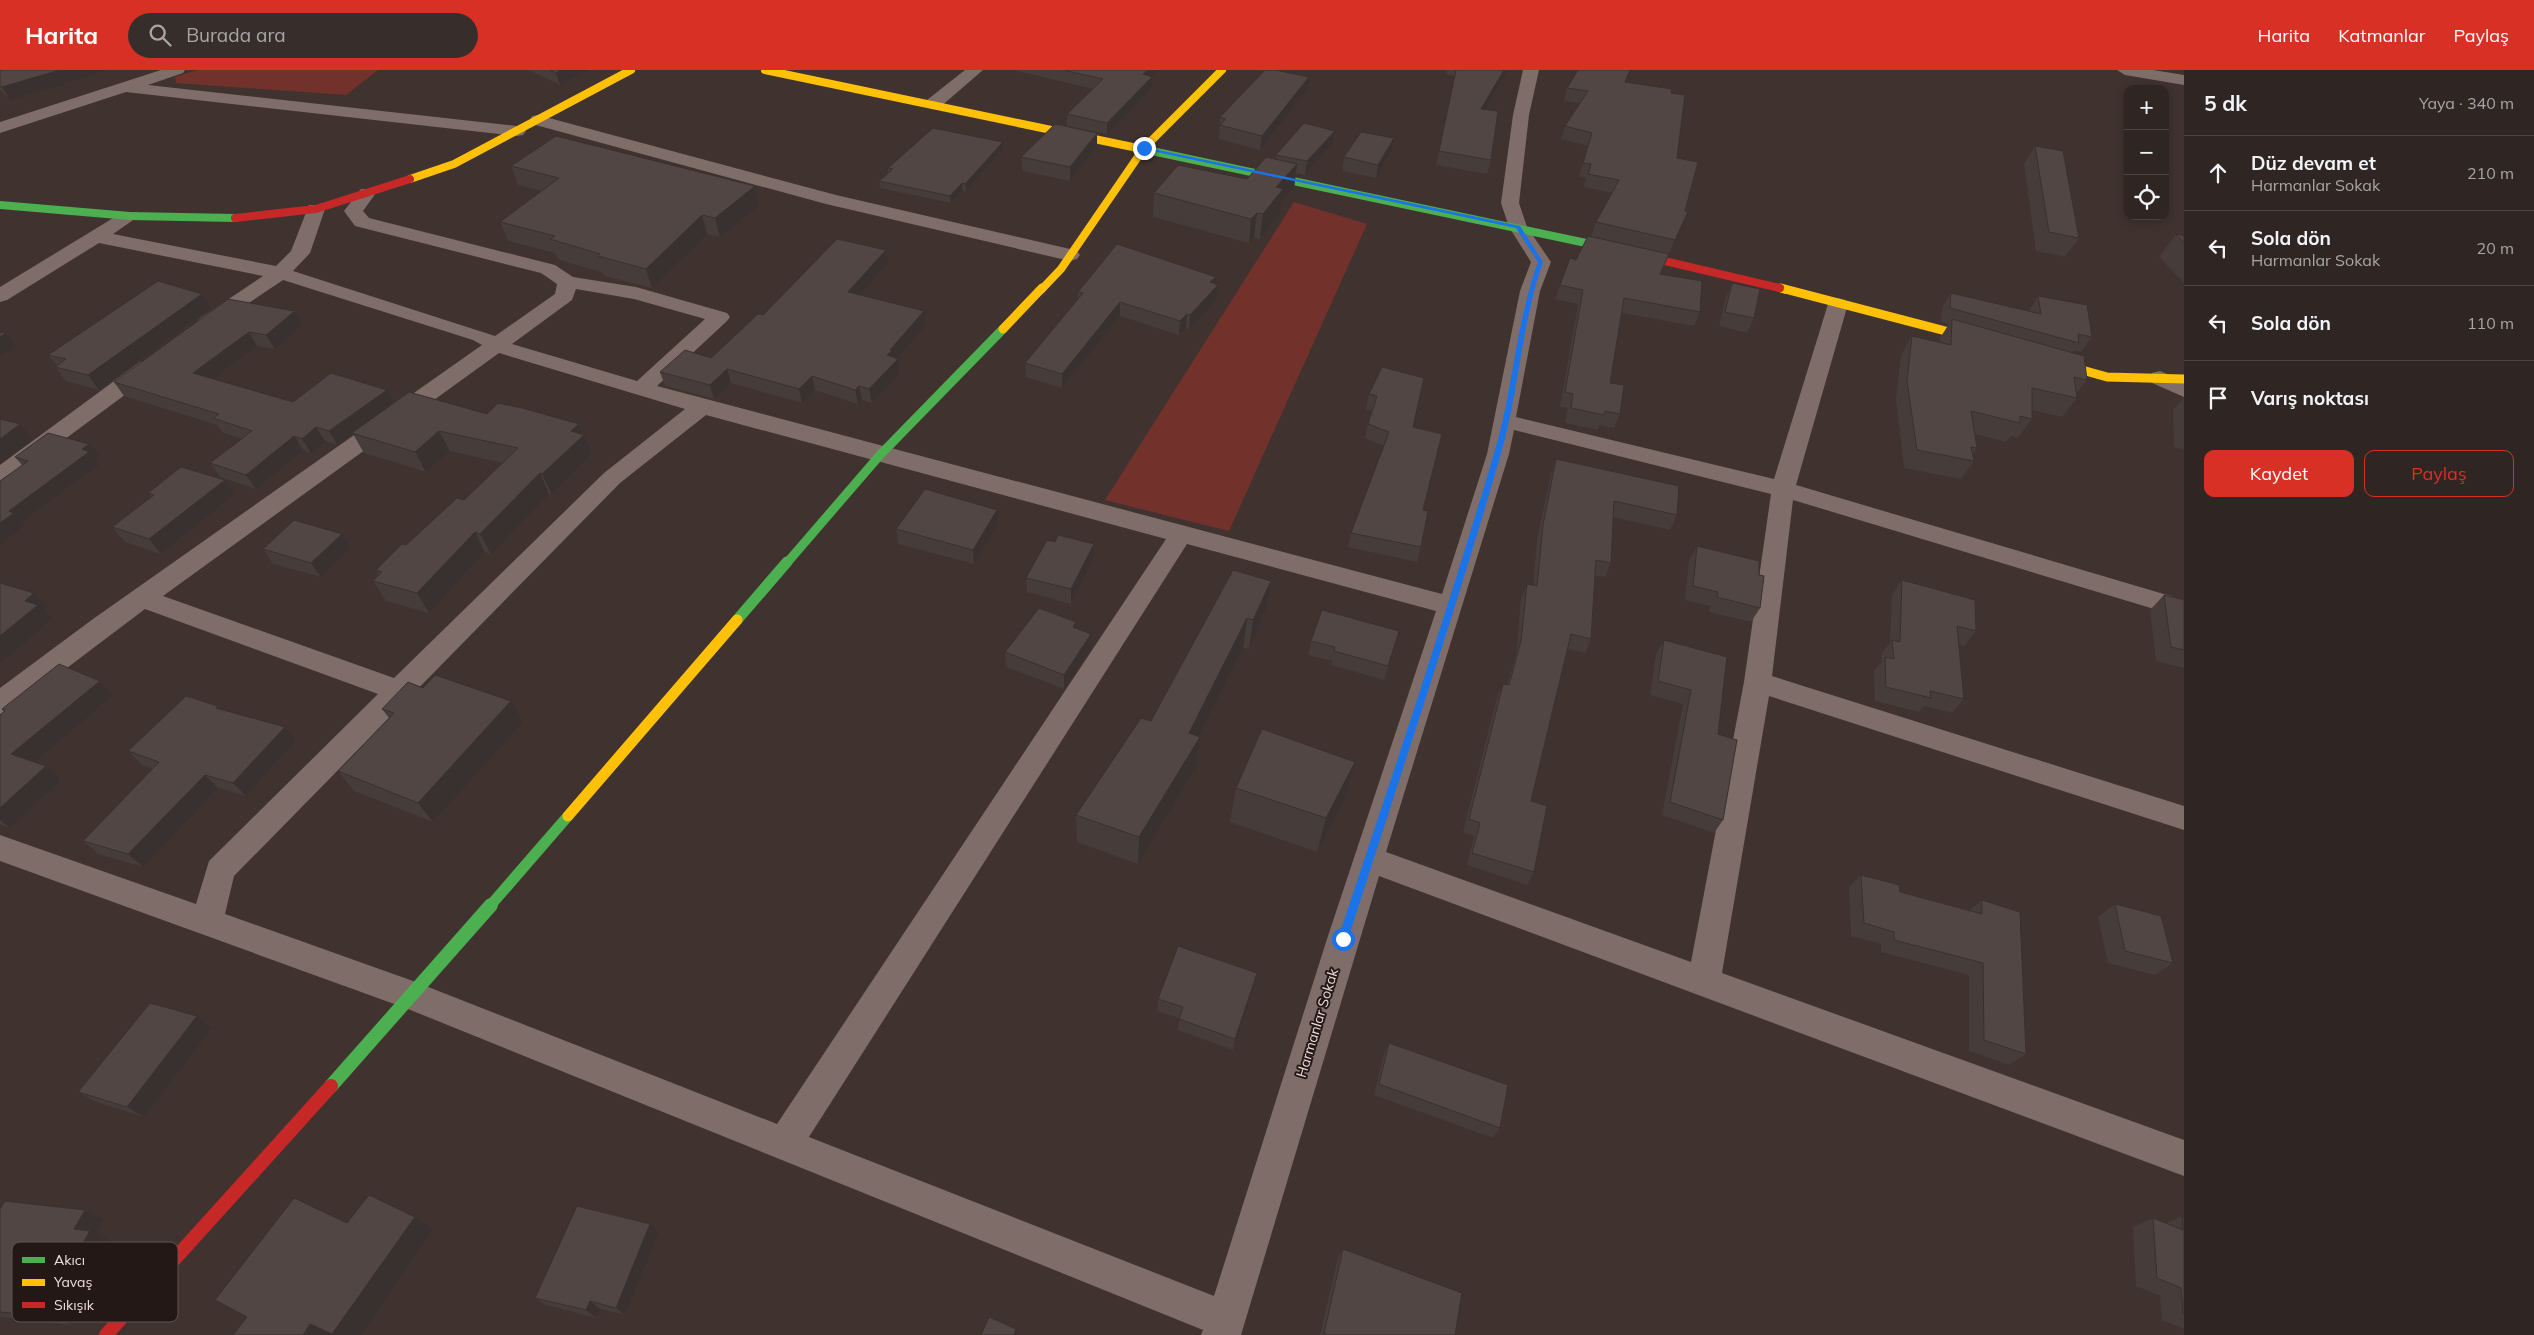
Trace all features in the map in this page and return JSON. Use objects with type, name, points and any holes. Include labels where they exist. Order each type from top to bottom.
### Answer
[{"type":"street","points":[[0,128],[177,70]]},
{"type":"street","points":[[0,205],[130,216],[238,218],[316,209],[454,164],[630,70]]},
{"type":"street","points":[[765,70],[1518,227],[1838,304],[1994,344]]},
{"type":"street","points":[[933,104],[975,70]]},
{"type":"street","points":[[178,1255],[413,996],[880,455],[1061,269],[1144,148],[1222,70]]},
{"type":"street","points":[[1518,227],[1510,203],[1521,115],[1531,70]]},
{"type":"street","points":[[2125,70],[2184,80]]},
{"type":"street","points":[[124,87],[517,131]]},
{"type":"street","points":[[538,120],[832,200],[1070,255]]},
{"type":"street","points":[[367,193],[354,211],[362,222],[548,269],[566,282],[636,293],[720,317],[640,390]]},
{"type":"street","points":[[187,338],[250,291],[280,273],[300,253],[316,209]]},
{"type":"street","points":[[0,296],[130,216]]},
{"type":"street","name":"Harmanlar Sokak","points":[[1224,1328],[1369,859],[1498,454],[1530,291],[1541,262],[1518,227]]},
{"type":"street","points":[[97,237],[280,273],[480,336],[498,346],[640,390],[1450,606]]},
{"type":"street","points":[[0,703],[142,598],[498,346],[565,296],[566,282]]},
{"type":"street","points":[[1704,982],[1758,682],[1783,489],[1838,304]]},
{"type":"street","points":[[0,476],[163,356]]},
{"type":"street","points":[[2041,358],[2107,377],[2184,379]]},
{"type":"street","points":[[2160,378],[2184,390]]},
{"type":"street","points":[[207,922],[220,870],[612,478],[702,407]]},
{"type":"street","points":[[1504,421],[1783,489],[2184,609]]},
{"type":"street","points":[[784,1144],[1181,535]]},
{"type":"street","points":[[142,598],[399,691]]},
{"type":"street","points":[[1758,682],[2184,818]]},
{"type":"street","points":[[0,848],[413,996],[784,1144],[1224,1328]]},
{"type":"street","points":[[1369,859],[2184,1158]]},
{"type":"street","points":[[106,1335],[118,1322]]},
{"type":"shaded area","points":[[197,70],[378,70],[346,95],[176,83],[175,77]]},
{"type":"shaded area","points":[[1294,202],[1367,224],[1229,531],[1105,500]]},
{"type":"building","points":[[0,70],[60,70],[2,87],[0,86]]},
{"type":"building","points":[[550,70],[561,70],[556,73]]},
{"type":"building","points":[[1063,70],[1148,70],[1143,74],[1152,77],[1107,123],[1067,114],[1103,79]]},
{"type":"building","points":[[1265,70],[1276,70],[1309,77],[1262,136],[1220,125],[1226,119],[1220,117]]},
{"type":"building","points":[[1456,70],[1504,70],[1481,109],[1498,111],[1491,160],[1439,151]]},
{"type":"building","points":[[1578,70],[1630,70],[1625,82],[1672,89],[1671,93],[1685,95],[1677,158],[1698,162],[1685,211],[1688,212],[1675,240],[1596,222],[1619,180],[1588,174],[1591,164],[1583,163],[1592,133],[1565,126],[1588,91],[1567,88]]},
{"type":"building","points":[[1304,123],[1335,131],[1307,161],[1276,155]]},
{"type":"building","points":[[1055,124],[1097,133],[1070,167],[1021,157]]},
{"type":"building","points":[[933,128],[1003,142],[965,184],[962,183],[950,196],[879,181],[893,169],[888,168]]},
{"type":"building","points":[[1361,132],[1394,138],[1378,165],[1344,157]]},
{"type":"building","points":[[556,136],[755,186],[715,218],[702,215],[646,269],[598,256],[600,254],[550,239],[555,236],[500,222],[559,178],[511,166]]},
{"type":"building","points":[[2035,146],[2063,151],[2079,238],[2049,232]]},
{"type":"building","points":[[1266,157],[1297,164],[1276,187],[1283,189],[1263,214],[1257,213],[1251,219],[1154,193],[1178,165],[1247,179]]},
{"type":"building","points":[[2176,234],[2184,236],[2184,243]]},
{"type":"building","points":[[1588,236],[1669,254],[1660,274],[1702,281],[1700,312],[1624,298],[1610,383],[1624,385],[1620,414],[1605,411],[1604,415],[1571,408],[1573,394],[1565,392],[1583,290],[1560,285],[1570,258],[1576,260]]},
{"type":"building","points":[[837,239],[886,250],[848,292],[924,311],[887,355],[898,359],[869,389],[859,386],[855,390],[812,376],[799,389],[727,369],[710,385],[660,372],[685,350],[711,358],[758,314],[763,315]]},
{"type":"building","points":[[1117,244],[1216,277],[1210,282],[1218,285],[1190,315],[1187,314],[1180,321],[1120,302],[1062,374],[1025,363],[1083,293],[1078,292]]},
{"type":"building","points":[[158,281],[202,294],[88,375],[55,367],[66,359],[48,355]]},
{"type":"building","points":[[1732,283],[1760,289],[1754,318],[1725,312]]},
{"type":"building","points":[[1951,293],[2041,314],[2038,296],[2087,305],[2092,337],[2078,334],[2079,343],[1950,308]]},
{"type":"building","points":[[228,299],[295,311],[266,335],[249,332],[193,373],[293,402],[331,373],[387,390],[329,431],[316,427],[302,439],[294,436],[246,475],[210,463],[252,431],[213,418],[219,414],[114,382]]},
{"type":"building","points":[[1952,319],[2084,356],[2087,380],[2074,377],[2077,398],[2032,388],[2032,419],[2020,416],[2020,423],[1971,411],[1977,448],[1971,447],[1974,461],[1917,450],[1907,381],[1912,336],[1951,345]]},
{"type":"building","points":[[1382,367],[1424,378],[1413,427],[1442,434],[1423,510],[1428,511],[1421,547],[1351,533],[1389,432],[1368,424],[1377,396],[1369,394]]},
{"type":"building","points":[[409,392],[487,414],[498,403],[522,408],[579,424],[571,431],[584,435],[542,474],[540,473],[480,534],[475,532],[417,593],[373,581],[382,572],[376,570],[402,544],[406,545],[457,498],[464,500],[518,448],[439,431],[415,452],[352,433]]},
{"type":"building","points":[[0,419],[20,424],[0,439]]},
{"type":"building","points":[[48,433],[89,444],[82,449],[89,452],[9,511],[14,513],[0,523],[0,481],[28,461],[15,457]]},
{"type":"building","points":[[1556,459],[1679,486],[1677,515],[1614,501],[1611,563],[1596,560],[1591,639],[1571,634],[1531,801],[1547,806],[1534,872],[1472,853],[1480,823],[1469,819],[1503,684],[1509,685],[1521,641],[1527,584],[1537,586],[1543,525]]},
{"type":"building","points":[[181,467],[225,480],[149,539],[112,527],[154,495],[148,493]]},
{"type":"building","points":[[925,489],[997,510],[973,550],[896,529]]},
{"type":"building","points":[[294,520],[342,534],[311,563],[263,549]]},
{"type":"building","points":[[1058,535],[1094,544],[1071,589],[1026,578],[1047,540],[1055,542]]},
{"type":"building","points":[[1697,546],[1759,561],[1759,575],[1764,576],[1760,608],[1717,597],[1718,592],[1693,586]]},
{"type":"building","points":[[1233,570],[1271,581],[1253,620],[1247,618],[1189,733],[1200,737],[1139,837],[1076,815],[1141,718],[1151,721]]},
{"type":"building","points":[[1902,580],[1975,600],[1976,631],[1957,626],[1964,699],[1930,691],[1931,698],[1886,687],[1885,657],[1894,659],[1892,640],[1900,642]]},
{"type":"building","points":[[0,583],[34,593],[25,601],[38,605],[0,636]]},
{"type":"building","points":[[2164,595],[2184,600],[2184,650],[2171,647]]},
{"type":"building","points":[[1039,608],[1076,622],[1073,627],[1091,634],[1064,675],[1005,652]]},
{"type":"building","points":[[1322,610],[1399,631],[1388,666],[1334,651],[1335,647],[1311,641]]},
{"type":"building","points":[[1664,640],[1727,657],[1718,734],[1737,740],[1723,820],[1670,802],[1691,690],[1658,681]]},
{"type":"building","points":[[59,664],[100,681],[11,754],[46,766],[0,808],[0,715],[5,711],[2,709]]},
{"type":"building","points":[[435,675],[511,701],[418,803],[338,771],[394,713],[382,709],[408,682],[423,688]]},
{"type":"building","points":[[186,696],[218,706],[216,708],[285,727],[233,783],[205,775],[128,854],[83,841],[159,762],[128,751]]},
{"type":"building","points":[[1262,729],[1355,762],[1326,818],[1236,788]]},
{"type":"building","points":[[1861,875],[1899,885],[1900,892],[1982,914],[1982,900],[2020,912],[2026,1054],[1984,1040],[1983,963],[1894,940],[1894,932],[1864,923]]},
{"type":"building","points":[[2115,904],[2161,916],[2173,963],[2125,951]]},
{"type":"building","points":[[1178,946],[1257,973],[1235,1039],[1179,1019],[1183,1007],[1158,999]]},
{"type":"building","points":[[150,1003],[197,1016],[127,1107],[78,1092]]},
{"type":"building","points":[[1389,1043],[1508,1085],[1500,1128],[1379,1084]]},
{"type":"building","points":[[369,1195],[415,1217],[332,1334],[310,1324],[303,1335],[233,1335],[247,1317],[215,1300],[294,1198],[347,1223]]},
{"type":"building","points":[[5,1201],[85,1210],[74,1229],[90,1231],[83,1242],[12,1242],[12,1313],[0,1312],[0,1209]]},
{"type":"building","points":[[577,1206],[650,1224],[616,1308],[590,1301],[586,1310],[535,1298]]},
{"type":"building","points":[[2182,1216],[2184,1217],[2184,1313],[2181,1288],[2157,1278],[2153,1218],[2183,1230]]},
{"type":"building","points":[[1343,1249],[1462,1293],[1455,1335],[1328,1335],[1324,1333]]},
{"type":"building","points":[[989,1317],[1016,1329],[1014,1335],[981,1335]]},
{"type":"traffic: fast","points":[[1147,150],[1605,247]]},
{"type":"traffic: fast","points":[[0,205],[130,216],[235,218]]},
{"type":"traffic: fast","points":[[737,620],[880,455],[1003,329]]},
{"type":"traffic: fast","points":[[331,1086],[413,996],[568,816]]},
{"type":"traffic: slow","points":[[410,179],[454,164],[631,70]]},
{"type":"traffic: slow","points":[[765,70],[1147,150]]},
{"type":"traffic: slow","points":[[1003,329],[1061,269],[1144,148],[1222,70]]},
{"type":"traffic: slow","points":[[1780,288],[1980,340]]},
{"type":"traffic: slow","points":[[2050,361],[2107,377],[2184,379]]},
{"type":"traffic: slow","points":[[568,816],[737,620]]},
{"type":"traffic: jam","points":[[235,218],[316,209],[410,179]]},
{"type":"traffic: jam","points":[[1605,247],[1780,288]]},
{"type":"traffic: jam","points":[[178,1255],[331,1086]]},
{"type":"traffic: jam","points":[[106,1335],[118,1322]]},
{"type":"route","points":[[1144,148],[1518,227],[1541,262],[1530,291],[1498,454],[1439,644],[1343,939]]}]
